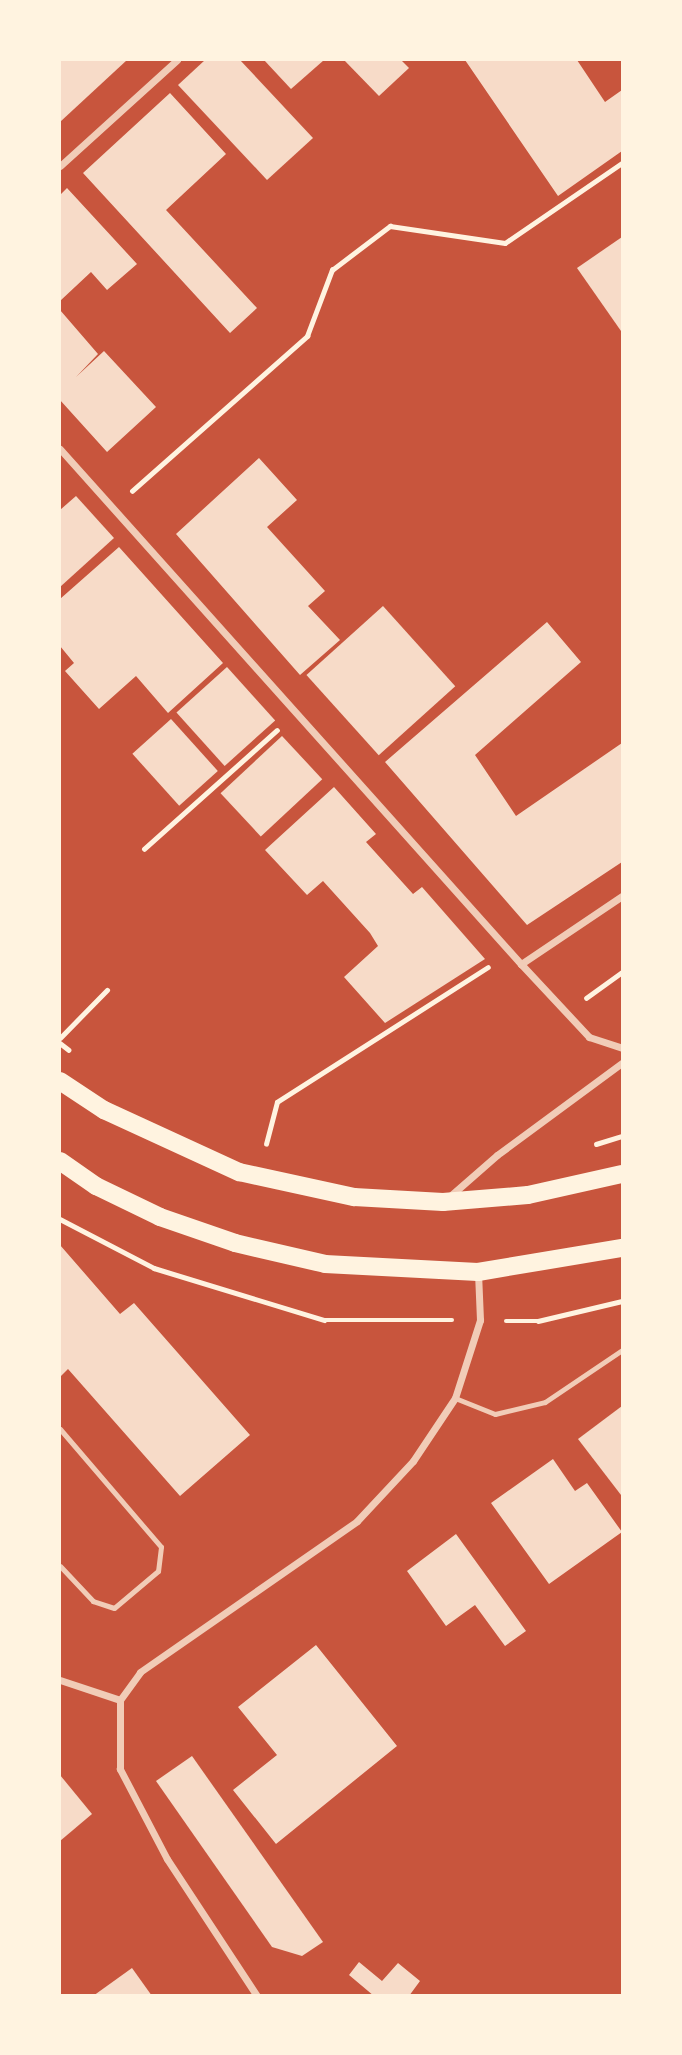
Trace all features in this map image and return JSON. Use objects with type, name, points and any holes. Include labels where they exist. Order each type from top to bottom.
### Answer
[{"type":"main road","points":[[60,1080],[104,1110],[239,1172],[354,1197],[443,1202],[528,1195],[622,1174]]},
{"type":"main road","points":[[60,1161],[96,1186],[160,1217],[235,1242],[325,1264],[478,1272],[622,1248]]},
{"type":"street","points":[[60,166],[177,60]]},
{"type":"street","points":[[60,449],[564,1013],[589,1037],[622,1048]]},
{"type":"street","points":[[521,964],[622,896]]},
{"type":"street","points":[[443,1202],[497,1156],[622,1063]]},
{"type":"street","points":[[252,1993],[167,1859],[120,1769],[117,1721],[120,1700],[140,1672],[357,1521],[413,1461],[455,1398],[480,1320],[478,1272]]},
{"type":"street","points":[[60,1680],[120,1700]]},
{"type":"lane","points":[[455,1398],[495,1414],[545,1402],[622,1350]]},
{"type":"lane","points":[[60,1429],[161,1547],[158,1571],[114,1608],[93,1601],[60,1566]]},
{"type":"path","points":[[113,508],[307,336],[332,270],[390,226],[505,243],[622,163]]},
{"type":"path","points":[[144,849],[295,713]]},
{"type":"path","points":[[266,1144],[277,1102],[510,953]]},
{"type":"path","points":[[564,1013],[622,972]]},
{"type":"path","points":[[77,1056],[60,1040],[107,990]]},
{"type":"path","points":[[588,1146],[622,1136]]},
{"type":"path","points":[[253,1139],[277,1147]]},
{"type":"building","points":[[60,60],[127,60],[60,122]]},
{"type":"building","points":[[205,60],[240,60],[313,138],[267,180],[178,85]]},
{"type":"building","points":[[264,60],[324,60],[291,89]]},
{"type":"building","points":[[344,60],[401,60],[409,68],[379,96]]},
{"type":"building","points":[[465,60],[577,60],[605,102],[622,90],[622,151],[558,196]]},
{"type":"building","points":[[170,93],[226,154],[166,210],[257,308],[230,333],[83,173]]},
{"type":"building","points":[[67,188],[137,264],[107,290],[91,272],[60,301],[60,195]]},
{"type":"building","points":[[622,237],[622,329],[621,331],[577,268]]},
{"type":"building","points":[[60,310],[98,354],[76,377],[104,351],[156,407],[107,452],[60,400]]},
{"type":"building","points":[[259,458],[297,500],[267,527],[325,591],[308,606],[340,640],[300,675],[176,534]]},
{"type":"building","points":[[76,496],[114,538],[60,587],[60,510]]},
{"type":"building","points":[[119,547],[223,663],[168,713],[136,676],[99,709],[65,671],[74,663],[60,646],[60,599]]},
{"type":"building","points":[[383,606],[455,686],[379,755],[306,675]]},
{"type":"building","points":[[547,622],[581,662],[475,755],[516,816],[622,743],[622,862],[527,925],[385,762]]},
{"type":"building","points":[[227,667],[275,721],[225,766],[176,713]]},
{"type":"building","points":[[171,719],[218,771],[179,806],[132,754]]},
{"type":"building","points":[[282,736],[322,779],[261,836],[221,793]]},
{"type":"building","points":[[334,787],[376,834],[366,842],[413,894],[422,887],[485,959],[385,1023],[344,977],[378,946],[370,933],[323,881],[307,895],[265,850]]},
{"type":"building","points":[[60,1245],[120,1314],[134,1303],[250,1435],[180,1496],[68,1369],[60,1377]]},
{"type":"building","points":[[622,1406],[622,1494],[621,1495],[578,1439]]},
{"type":"building","points":[[553,1459],[575,1491],[587,1483],[622,1532],[549,1584],[491,1503]]},
{"type":"building","points":[[456,1534],[526,1631],[505,1646],[475,1605],[446,1626],[407,1571]]},
{"type":"building","points":[[316,1645],[397,1746],[276,1844],[233,1790],[277,1755],[238,1707]]},
{"type":"building","points":[[192,1756],[323,1942],[302,1956],[272,1947],[156,1781]]},
{"type":"building","points":[[60,1775],[92,1814],[60,1841]]},
{"type":"building","points":[[359,1962],[382,1981],[398,1963],[420,1981],[409,1996],[374,1996],[349,1975]]},
{"type":"building","points":[[132,1968],[152,1996],[93,1996]]}]
